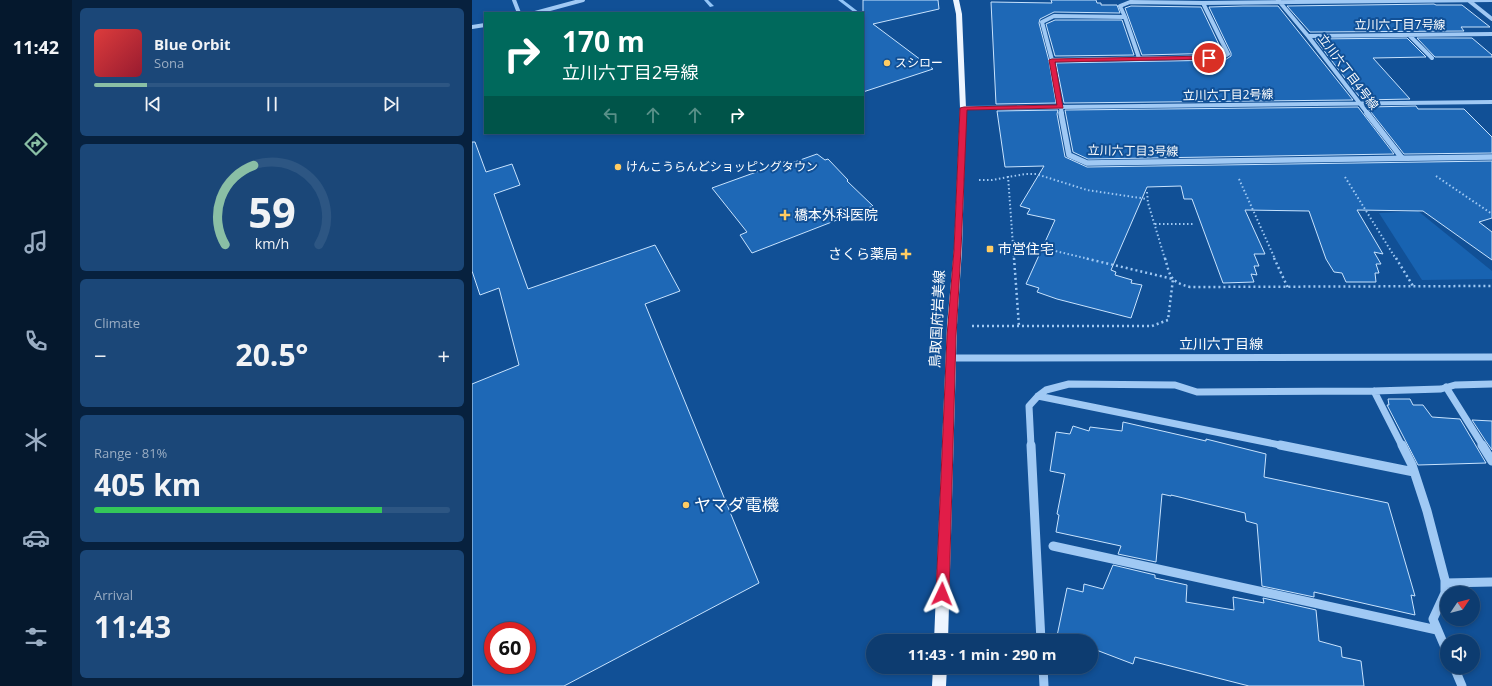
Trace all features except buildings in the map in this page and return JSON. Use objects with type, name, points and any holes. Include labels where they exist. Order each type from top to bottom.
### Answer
[{"type":"main road","name":"鳥取国府岩美線","points":[[941,634],[952,326],[964,108],[959,14],[956,0]]},
{"type":"main road","points":[[939,686],[940,674]]},
{"type":"street","points":[[514,0],[519,12]]},
{"type":"street","points":[[539,12],[583,0]]},
{"type":"street","points":[[1468,0],[1492,19]]},
{"type":"street","points":[[1139,58],[1120,6],[1130,2],[1203,3],[1278,1],[1492,0]]},
{"type":"street","name":"立川六丁目4号線","points":[[1278,1],[1308,36],[1402,158]]},
{"type":"street","points":[[1052,60],[1223,58],[1228,54],[1203,3]]},
{"type":"street","name":"立川六丁目3号線","points":[[1125,17],[1054,16],[1042,22],[1052,60],[1069,155],[1087,163],[1492,157]]},
{"type":"street","points":[[472,27],[484,25]]},
{"type":"street","name":"立川六丁目7号線","points":[[1308,36],[1492,34]]},
{"type":"street","points":[[1409,35],[1432,58]]},
{"type":"street","name":"立川六丁目2号線","points":[[964,108],[1492,102]]},
{"type":"street","name":"立川六丁目線","points":[[951,358],[1492,357]]},
{"type":"street","points":[[1041,634],[1029,406],[1038,396],[1053,387],[1070,384],[1175,385],[1197,392],[1374,391],[1446,388],[1454,385],[1492,384]]},
{"type":"street","points":[[1446,388],[1492,462]]},
{"type":"street","points":[[1374,391],[1412,465],[1427,510],[1444,583],[1445,593],[1433,619],[1440,637]]},
{"type":"street","points":[[1038,396],[1414,472]]},
{"type":"street","points":[[1053,546],[1437,630]]},
{"type":"street","points":[[1444,583],[1492,582]]},
{"type":"street","points":[[1043,674],[1044,686]]},
{"type":"street","points":[[1457,674],[1462,686]]},
{"type":"path","points":[[1410,158],[1492,214]]},
{"type":"path","points":[[1334,159],[1414,286]]},
{"type":"path","points":[[1237,172],[1288,288]]},
{"type":"path","points":[[960,180],[994,180],[1023,174],[1046,175],[1068,184],[1121,196],[1148,199]]},
{"type":"path","points":[[1008,176],[1019,326]]},
{"type":"path","points":[[1147,192],[1165,262],[1170,275],[1178,284],[1190,287],[1216,288],[1492,286]]},
{"type":"path","points":[[1155,224],[1195,224]]},
{"type":"path","points":[[1013,241],[1173,279]]},
{"type":"path","points":[[952,326],[1152,326],[1168,320],[1173,279]]},
{"type":"shaded area","points":[[1418,211],[1492,271],[1492,279],[1422,280],[1379,213]]},
{"type":"waterway","points":[[706,0],[712,6]]},
{"type":"waterway","points":[[840,0],[857,12]]},
{"type":"place","name":"スシロー","points":[[887,63]]},
{"type":"place","name":"けんこうらんどショッピングタウン","points":[[618,167]]},
{"type":"place","name":"橋本外科医院","points":[[785,215]]},
{"type":"place","name":"市営住宅","points":[[990,249]]},
{"type":"place","name":"さくら薬局","points":[[906,254]]},
{"type":"place","name":"ヤマダ電機","points":[[686,505]]},
{"type":"route","points":[[942,594],[952,336],[958,250],[964,108],[1061,106],[1052,60],[1209,58]]}]
